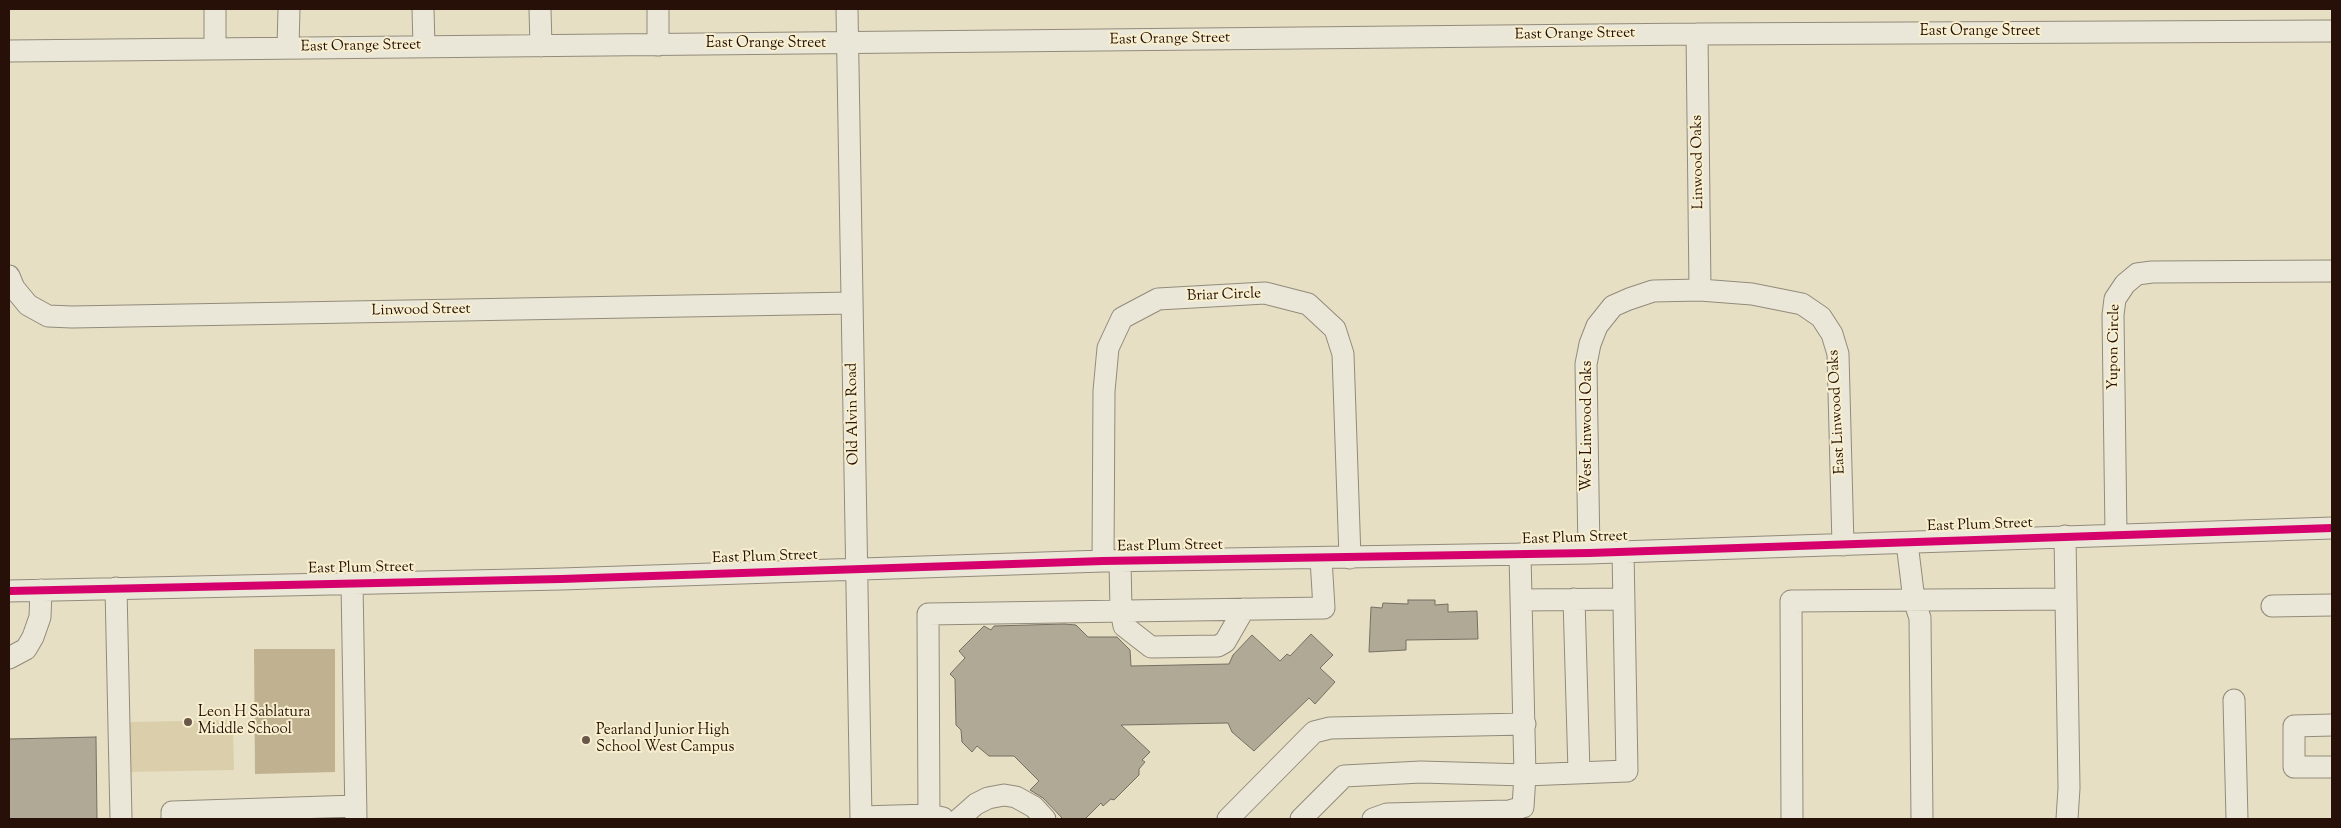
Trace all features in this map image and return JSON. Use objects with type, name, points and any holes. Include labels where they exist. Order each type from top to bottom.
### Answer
[{"type":"street","points":[[215,9],[215,48]]},
{"type":"street","points":[[288,47],[289,9]]},
{"type":"street","points":[[423,9],[424,46]]},
{"type":"street","points":[[540,9],[541,46]]},
{"type":"street","points":[[658,9],[658,45]]},
{"type":"street","name":"Old Alvin Road","points":[[847,9],[860,818]]},
{"type":"street","name":"East Orange Street","points":[[9,51],[1697,34],[2332,31]]},
{"type":"street","name":"Linwood Oaks","points":[[1697,34],[1700,290]]},
{"type":"street","name":"Yupon Circle","points":[[2116,534],[2113,315],[2115,299],[2125,284],[2137,274],[2152,272],[2332,271]]},
{"type":"street","name":"Linwood Street","points":[[9,276],[14,288],[28,305],[48,316],[72,318],[852,303]]},
{"type":"street","name":"East Linwood Oaks","points":[[1700,290],[1752,294],[1802,304],[1821,318],[1832,334],[1838,354],[1843,545]]},
{"type":"street","name":"West Linwood Oaks","points":[[1589,553],[1586,364],[1590,344],[1597,326],[1613,306],[1629,298],[1653,291],[1700,290]]},
{"type":"street","name":"Briar Circle","points":[[1121,610],[1112,561],[1104,390],[1108,348],[1122,318],[1158,298],[1265,293],[1308,304],[1335,329],[1344,354],[1350,558]]},
{"type":"street","name":"East Plum Street","points":[[9,591],[1112,561],[1321,559],[1589,553],[2332,528]]},
{"type":"street","points":[[2065,536],[2069,788],[2067,819]]},
{"type":"street","points":[[1907,543],[1914,600],[1920,618],[1922,819]]},
{"type":"street","points":[[1300,819],[1344,776],[1421,772],[1525,776],[1627,771],[1623,551]]},
{"type":"street","points":[[1374,819],[1387,814],[1516,809],[1523,807],[1525,724],[1520,554]]},
{"type":"street","points":[[860,818],[935,818],[928,614],[1324,608],[1321,559]]},
{"type":"street","points":[[172,819],[172,812],[356,813],[352,583]]},
{"type":"street","points":[[116,588],[121,819]]},
{"type":"street","points":[[9,658],[26,649],[33,636],[40,617],[40,590]]},
{"type":"street","points":[[1574,599],[1578,772]]},
{"type":"street","points":[[1522,600],[1624,599]]},
{"type":"street","points":[[1792,819],[1791,601],[2066,599]]},
{"type":"street","points":[[2272,606],[2332,605]]},
{"type":"street","points":[[1121,610],[1124,626],[1150,647],[1218,646],[1226,642],[1244,609]]},
{"type":"street","points":[[2234,700],[2237,819]]},
{"type":"street","points":[[1228,819],[1314,732],[1330,728],[1525,724]]},
{"type":"street","points":[[2332,725],[2294,726],[2294,767],[2332,767]]},
{"type":"street","points":[[959,819],[976,804],[988,798],[1004,795],[1016,797],[1034,807],[1045,819]]},
{"type":"shaded area","points":[[254,649],[335,649],[335,772],[255,774]]},
{"type":"shaded area","points":[[233,720],[234,770],[130,772],[129,722]]},
{"type":"building","points":[[1408,600],[1435,600],[1435,605],[1448,604],[1448,612],[1477,611],[1478,639],[1406,640],[1406,650],[1369,652],[1371,607],[1382,608],[1383,603],[1408,604]]},
{"type":"building","points":[[1076,625],[1088,637],[1117,637],[1130,650],[1131,666],[1229,664],[1233,655],[1252,635],[1280,661],[1287,654],[1290,656],[1311,634],[1333,655],[1320,668],[1335,682],[1315,704],[1309,698],[1254,751],[1232,732],[1228,723],[1121,725],[1150,752],[1142,760],[1145,762],[1139,769],[1139,775],[1114,800],[1111,799],[1103,806],[1101,803],[1085,819],[1063,819],[1043,798],[1030,790],[1039,781],[1014,756],[989,756],[977,746],[972,752],[962,742],[961,730],[956,725],[955,679],[950,674],[965,658],[959,651],[984,626],[991,630],[994,626]]},
{"type":"building","points":[[96,737],[97,819],[9,819],[9,739]]},
{"type":"cycle path","points":[[9,591],[561,579],[1103,561],[1589,553],[2332,528]]},
{"type":"place","name":"Leon H Sablatura Middle School","points":[[188,722]]},
{"type":"place","name":"Pearland Junior High School West Campus","points":[[586,740]]}]
